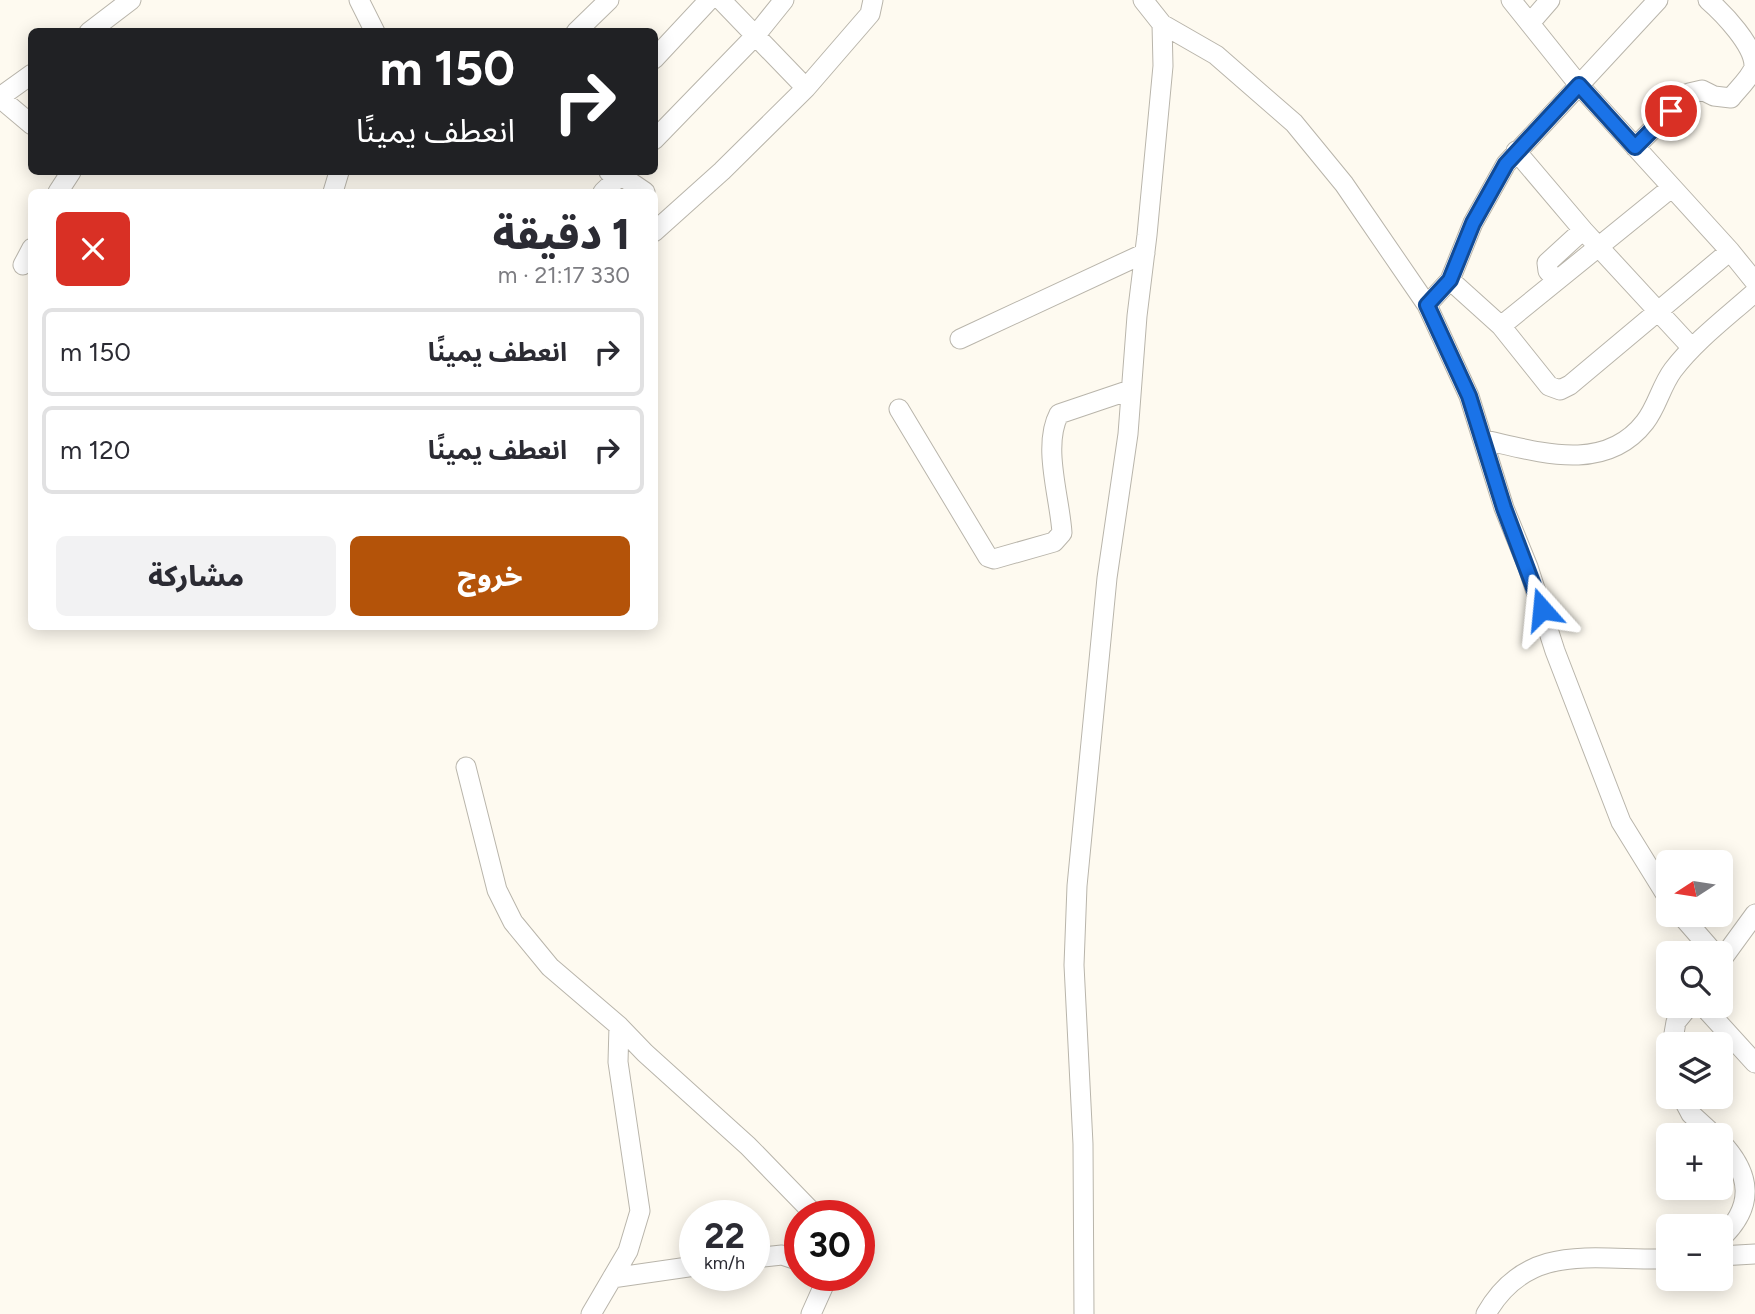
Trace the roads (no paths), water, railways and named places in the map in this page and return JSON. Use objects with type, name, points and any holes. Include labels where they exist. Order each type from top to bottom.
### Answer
[{"type":"street","points":[[94,28],[131,0]]},
{"type":"street","points":[[359,0],[373,28]]},
{"type":"street","points":[[580,28],[609,0]]},
{"type":"street","points":[[658,55],[709,0]]},
{"type":"street","points":[[721,0],[806,88]]},
{"type":"street","points":[[658,136],[755,36],[783,0]]},
{"type":"street","points":[[658,228],[722,171],[806,88],[870,14],[873,0]]},
{"type":"street","points":[[1143,0],[1161,24],[1216,55],[1294,123],[1344,184],[1427,305],[1469,396],[1485,440],[1504,508],[1528,567],[1555,651],[1621,821],[1656,878]]},
{"type":"street","points":[[1511,0],[1579,85],[1755,282]]},
{"type":"street","points":[[1530,23],[1550,0]]},
{"type":"street","points":[[1427,305],[1450,280],[1473,223],[1496,179],[1516,151],[1658,0]]},
{"type":"street","points":[[1635,147],[1689,93],[1702,90],[1714,96],[1731,98],[1754,68],[1755,53],[1725,15],[1708,0]]},
{"type":"street","points":[[1084,1314],[1083,1144],[1074,965],[1077,899],[1107,578],[1128,434],[1130,390],[1163,66],[1161,24]]},
{"type":"street","points":[[28,77],[0,97],[28,122]]},
{"type":"street","points":[[1516,151],[1583,230],[1692,348]]},
{"type":"street","points":[[605,189],[616,175]]},
{"type":"street","points":[[621,175],[641,189]]},
{"type":"street","points":[[1501,326],[1671,188]]},
{"type":"street","points":[[658,202],[674,213]]},
{"type":"street","points":[[1556,280],[1548,271],[1547,263],[1583,230]]},
{"type":"street","points":[[1450,280],[1501,326],[1549,386],[1560,390],[1570,385],[1730,251]]},
{"type":"street","points":[[960,339],[1145,253]]},
{"type":"street","points":[[1485,440],[1578,457],[1605,451],[1626,442],[1646,421],[1672,372],[1692,348],[1755,292]]},
{"type":"street","points":[[899,409],[988,557],[993,559],[1054,542],[1062,533],[1051,444],[1053,425],[1059,414],[1130,390]]},
{"type":"street","points":[[466,767],[497,890],[504,907],[524,937],[550,967],[619,1026],[748,1146],[800,1200]]},
{"type":"street","points":[[1733,942],[1755,914]]},
{"type":"street","points":[[1714,1018],[1755,1063]]},
{"type":"street","points":[[591,1314],[631,1244],[640,1211],[618,1062],[619,1026]]},
{"type":"street","points":[[1688,1109],[1701,1123]]},
{"type":"street","points":[[1733,1154],[1745,1175],[1749,1193],[1742,1215],[1733,1228]]},
{"type":"street","points":[[1733,1255],[1755,1254]]},
{"type":"street","points":[[1486,1314],[1507,1283],[1533,1266],[1564,1258],[1656,1259]]},
{"type":"street","points":[[612,1278],[679,1268]]}]
